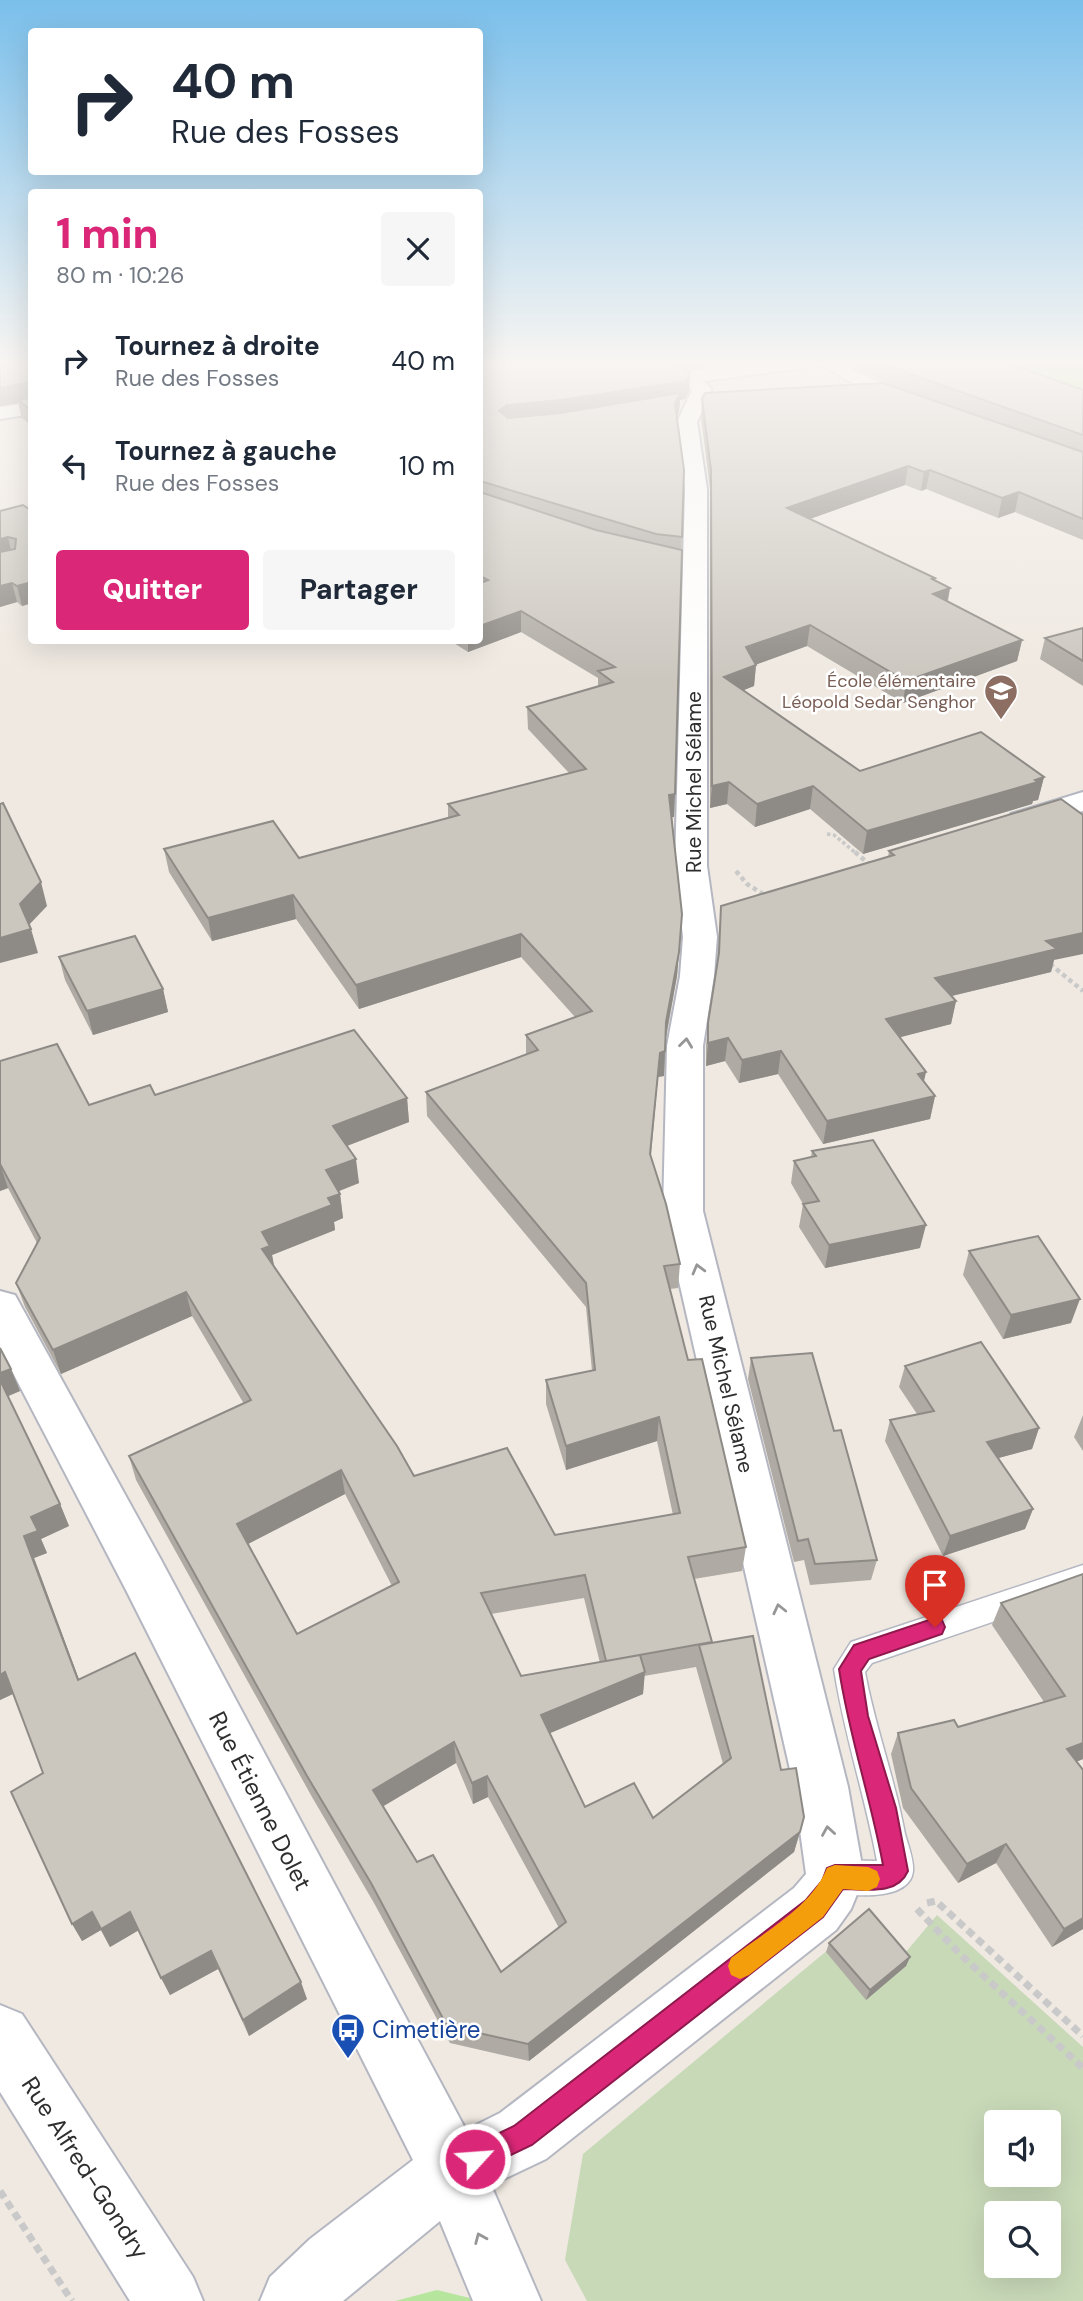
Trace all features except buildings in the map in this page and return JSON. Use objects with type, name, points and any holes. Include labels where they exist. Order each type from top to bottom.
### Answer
[{"type":"street","name":"Rue Michel Sélame","points":[[693,468],[695,489],[690,566],[691,866],[700,937],[684,1073],[683,1211],[821,1787],[835,1877]]},
{"type":"street","points":[[989,830],[1083,801]]},
{"type":"street","points":[[698,909],[767,896]]},
{"type":"street","name":"Rue Étienne Dolet","points":[[0,1307],[143,1574],[452,2170],[507,2301]]},
{"type":"street","points":[[294,2301],[334,2263],[452,2170],[523,2136],[815,1909],[831,1889],[835,1877]]},
{"type":"street","name":"Rue Alfred-Gondry","points":[[0,2036],[169,2301]]},
{"type":"lane","points":[[835,1877],[886,1878],[896,1871],[884,1808],[857,1716],[849,1669],[862,1652],[1083,1578]]},
{"type":"path","points":[[827,834],[834,835],[871,866]]},
{"type":"path","points":[[729,863],[747,884],[767,896]]},
{"type":"path","points":[[1046,961],[1083,991]]},
{"type":"path","points":[[1083,2036],[936,1901],[913,1906],[1083,2068]]},
{"type":"path","points":[[0,2191],[72,2301]]},
{"type":"green space","points":[[937,1915],[1083,2047],[1083,2301],[587,2301],[565,2260],[583,2154],[865,1919],[900,1959]]},
{"type":"green space","points":[[437,2290],[482,2301],[395,2301]]},
{"type":"slow traffic","points":[[740,1966],[815,1909],[831,1889],[835,1877],[868,1879]]},
{"type":"place","name":"École élémentaire Léopold Sedar Senghor","points":[[1001,721]]},
{"type":"place","name":"Cimetière","points":[[348,2060]]},
{"type":"route","points":[[475,2159],[523,2136],[608,2067],[815,1909],[831,1889],[835,1877],[886,1878],[896,1871],[884,1808],[857,1716],[849,1669],[862,1652],[935,1627]]}]
